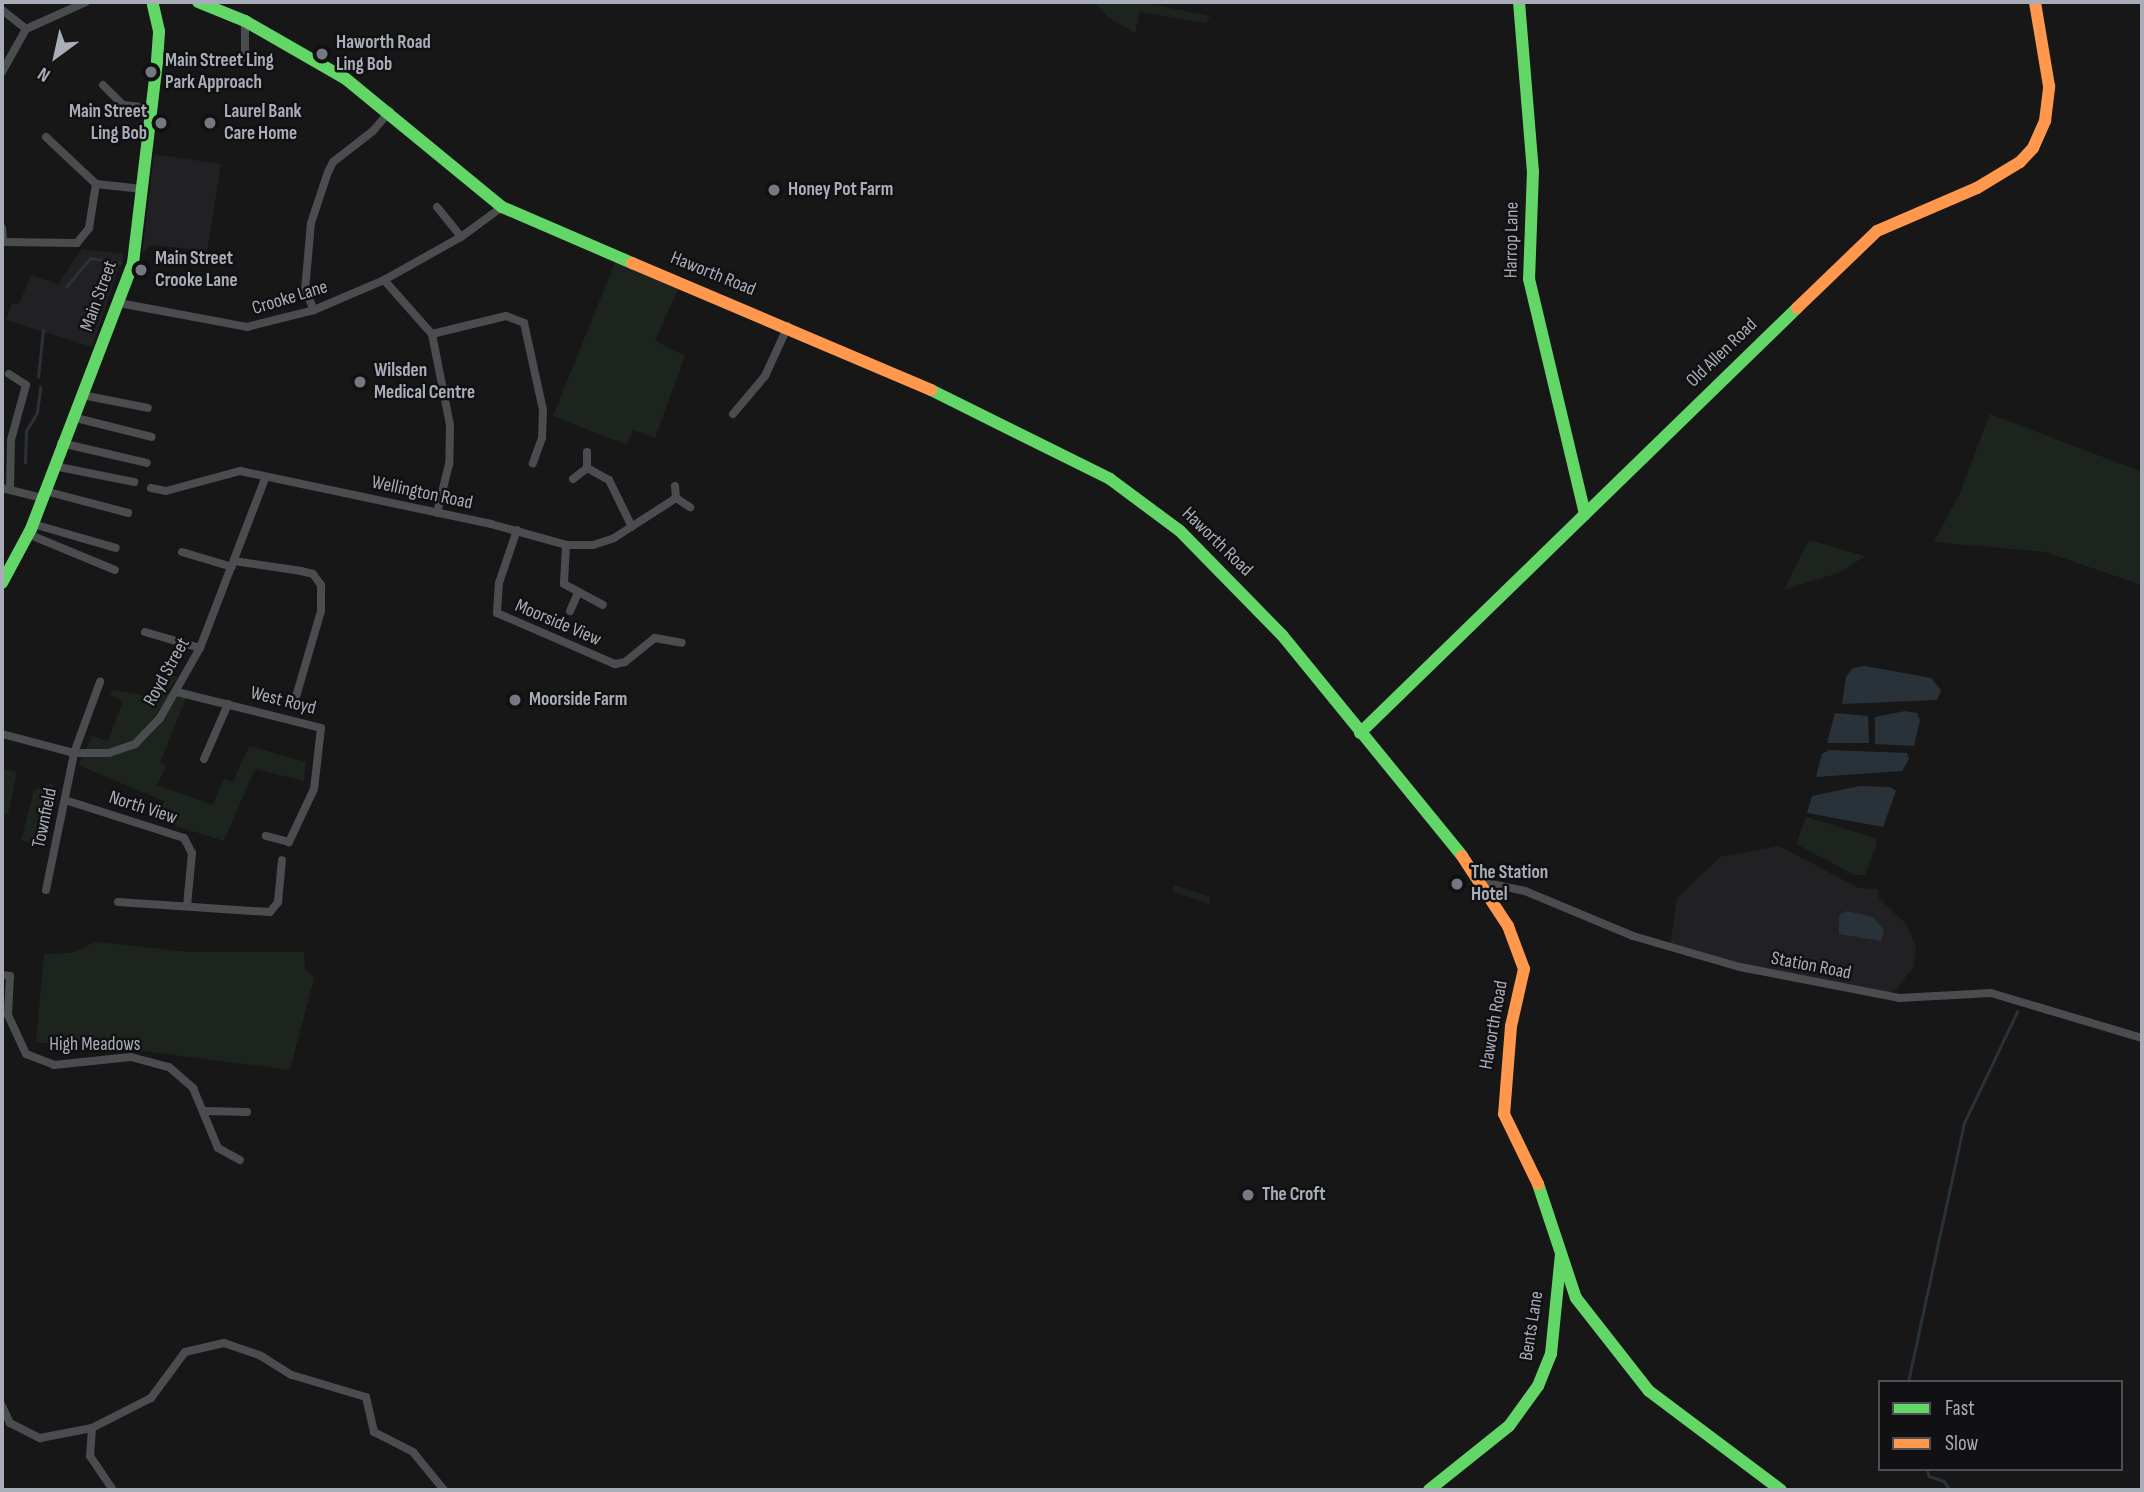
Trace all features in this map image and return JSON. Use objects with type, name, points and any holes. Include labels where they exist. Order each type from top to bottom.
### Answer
[{"type":"street","points":[[2,72],[26,29],[86,2]]},
{"type":"street","points":[[139,2],[155,3]]},
{"type":"street","name":"Haworth Road","points":[[198,2],[245,21],[312,58],[390,111],[502,207],[788,325],[1008,427],[1152,506],[1282,635],[1482,882],[1517,946],[1524,969],[1511,1026],[1504,1114],[1562,1243],[1576,1298],[1649,1391],[1749,1462],[1781,1490]]},
{"type":"street","name":"Harrop Lane","points":[[1519,2],[1533,172],[1529,279],[1585,514]]},
{"type":"street","name":"Old Allen Road","points":[[1360,733],[1877,231],[1977,188],[2020,162],[2033,148],[2045,121],[2049,86],[2035,2]]},
{"type":"street","name":"Main Street","points":[[2,583],[44,495],[61,443],[133,263],[153,108],[159,31],[155,3]]},
{"type":"street","points":[[2,10],[26,29]]},
{"type":"street","points":[[245,21],[245,58]]},
{"type":"street","points":[[103,85],[123,105],[153,108]]},
{"type":"street","points":[[314,310],[305,290],[311,223],[328,172],[333,162],[373,131],[390,111]]},
{"type":"street","points":[[46,137],[96,184],[143,189]]},
{"type":"street","points":[[2,228],[2,243],[77,243],[89,228],[96,184]]},
{"type":"street","points":[[438,207],[461,237],[502,207]]},
{"type":"street","name":"Crooke Lane","points":[[119,303],[247,327],[314,310],[384,280],[461,237]]},
{"type":"street","points":[[384,280],[432,334],[450,425],[449,464],[437,513]]},
{"type":"street","points":[[432,334],[506,316],[524,323],[543,410],[542,438],[533,463]]},
{"type":"street","points":[[733,414],[765,376],[788,325]]},
{"type":"street","points":[[9,374],[26,385],[11,440],[6,487],[128,513]]},
{"type":"street","points":[[82,395],[148,408]]},
{"type":"street","points":[[72,418],[152,437]]},
{"type":"street","points":[[61,443],[147,463]]},
{"type":"street","points":[[587,452],[587,468]]},
{"type":"street","points":[[54,466],[134,482]]},
{"type":"street","points":[[573,479],[587,468]]},
{"type":"street","points":[[587,468],[609,480],[632,527]]},
{"type":"street","name":"Wellington Road","points":[[150,488],[166,491],[240,471],[265,479],[286,479],[517,530],[566,545],[593,545],[632,527],[676,498]]},
{"type":"street","name":"Royd Street","points":[[2,734],[74,753],[109,753],[135,744],[177,692],[200,648],[265,479]]},
{"type":"street","points":[[675,486],[676,498],[690,507]]},
{"type":"street","points":[[30,529],[116,548]]},
{"type":"street","points":[[30,529],[115,570]]},
{"type":"street","name":"Moorside View","points":[[517,530],[499,583],[497,614],[615,664],[625,663],[654,638],[682,643]]},
{"type":"street","points":[[80,555],[84,539]]},
{"type":"street","points":[[566,545],[563,580],[579,593],[603,605]]},
{"type":"street","points":[[182,552],[233,564],[301,570],[313,574],[321,585],[321,611],[295,700]]},
{"type":"street","points":[[570,611],[579,593]]},
{"type":"street","points":[[145,632],[200,648]]},
{"type":"street","name":"Townfield","points":[[46,890],[74,753],[100,682]]},
{"type":"street","name":"West Royd","points":[[177,692],[321,728],[314,789],[289,842],[266,836]]},
{"type":"street","points":[[204,759],[228,704]]},
{"type":"street","name":"North View","points":[[65,800],[184,838],[192,853],[187,906]]},
{"type":"street","points":[[118,902],[270,912],[278,902],[282,860]]},
{"type":"street","name":"Station Road","points":[[1482,882],[1525,891],[1633,936],[1740,967],[1899,998],[1991,993],[2142,1038]]},
{"type":"street","points":[[2,975],[10,976],[5,1016]]},
{"type":"street","name":"High Meadows","points":[[5,1016],[19,1048],[35,1059],[54,1065],[131,1057],[149,1061],[186,1079],[205,1111],[218,1148],[240,1160]]},
{"type":"street","points":[[205,1111],[247,1112]]},
{"type":"street","name":"Bents Lane","points":[[1429,1490],[1509,1426],[1544,1376],[1554,1339],[1562,1243]]},
{"type":"street","points":[[2,1406],[9,1423],[40,1438],[92,1428],[151,1398],[185,1352],[224,1343],[261,1356],[292,1375],[366,1397],[374,1432],[413,1452],[444,1490]]},
{"type":"street","points":[[92,1428],[90,1456],[113,1490]]},
{"type":"shaded area","points":[[1094,2],[1140,2],[1210,16],[1206,23],[1140,12],[1135,33],[1108,17]]},
{"type":"shaded area","points":[[154,154],[221,164],[207,251],[151,245],[142,253]]},
{"type":"shaded area","points":[[82,249],[124,254],[92,347],[6,320],[12,303],[19,304],[31,275],[58,284]]},
{"type":"shaded area","points":[[616,260],[679,287],[655,341],[685,356],[655,438],[633,430],[627,445],[553,416]]},
{"type":"shaded area","points":[[1990,414],[2142,472],[2142,585],[2045,552],[1934,542],[1960,493]]},
{"type":"shaded area","points":[[1809,540],[1865,556],[1841,572],[1784,590]]},
{"type":"shaded area","points":[[1865,666],[1931,678],[1941,690],[1937,700],[1842,704],[1846,677],[1853,668]]},
{"type":"shaded area","points":[[165,674],[178,677],[167,692],[186,698],[160,763],[166,766],[157,785],[213,805],[224,779],[233,782],[249,746],[306,762],[304,781],[255,769],[224,841],[157,820],[164,801],[78,765],[92,736],[108,741],[123,701],[110,695],[113,690],[157,698]]},
{"type":"shaded area","points":[[1905,711],[1917,713],[1920,720],[1914,746],[1875,744],[1875,717]]},
{"type":"shaded area","points":[[1835,713],[1868,716],[1869,743],[1827,743]]},
{"type":"shaded area","points":[[1829,750],[1907,753],[1909,759],[1902,771],[1816,777],[1822,754]]},
{"type":"shaded area","points":[[2,768],[17,772],[8,814],[2,813]]},
{"type":"shaded area","points":[[51,783],[54,789],[39,846],[21,840],[34,790]]},
{"type":"shaded area","points":[[1860,786],[1890,787],[1896,791],[1883,827],[1807,813],[1812,796]]},
{"type":"shaded area","points":[[1806,817],[1875,838],[1877,844],[1865,875],[1855,875],[1796,844]]},
{"type":"shaded area","points":[[1779,846],[1859,888],[1877,889],[1879,898],[1907,925],[1916,947],[1914,966],[1895,991],[1882,994],[1819,983],[1670,946],[1677,898],[1720,857]]},
{"type":"shaded area","points":[[1174,885],[1210,897],[1209,904],[1172,891]]},
{"type":"shaded area","points":[[1847,911],[1873,917],[1884,930],[1881,941],[1839,934],[1839,915]]},
{"type":"shaded area","points":[[95,942],[191,952],[304,952],[305,968],[314,978],[290,1070],[82,1043],[36,1043],[44,954],[72,953]]},
{"type":"waterway","points":[[66,287],[90,258],[120,263]]},
{"type":"waterway","points":[[38,377],[43,330]]},
{"type":"waterway","points":[[25,463],[26,431],[37,413],[40,387]]},
{"type":"waterway","points":[[1908,1380],[1964,1123],[2017,1012]]},
{"type":"waterway","points":[[1928,1471],[1929,1476],[1944,1481],[1950,1490]]},
{"type":"traffic: fast","points":[[198,2],[245,21],[346,79],[502,207],[632,263]]},
{"type":"traffic: fast","points":[[1519,2],[1533,171],[1529,279],[1585,514]]},
{"type":"traffic: fast","points":[[2,583],[31,529],[133,263],[157,61],[159,31],[153,5]]},
{"type":"traffic: fast","points":[[1360,733],[1797,308]]},
{"type":"traffic: fast","points":[[931,390],[1110,479],[1180,531],[1282,635],[1462,856]]},
{"type":"traffic: fast","points":[[1538,1184],[1576,1298],[1649,1391],[1781,1490]]},
{"type":"traffic: fast","points":[[1429,1490],[1509,1426],[1538,1386],[1551,1354],[1561,1254]]},
{"type":"traffic: slow","points":[[1797,308],[1877,231],[1977,188],[2020,162],[2033,148],[2045,121],[2049,86],[2035,2]]},
{"type":"traffic: slow","points":[[632,263],[931,390]]},
{"type":"traffic: slow","points":[[1462,856],[1508,926],[1524,969],[1511,1026],[1504,1114],[1538,1184]]},
{"type":"place","name":"Haworth Road Ling Bob","points":[[322,54]]},
{"type":"place","name":"Main Street Ling Park Approach","points":[[151,72]]},
{"type":"place","name":"Main Street Ling Bob","points":[[161,123]]},
{"type":"place","name":"Laurel Bank Care Home","points":[[210,123]]},
{"type":"place","name":"Honey Pot Farm","points":[[774,190]]},
{"type":"place","name":"Main Street Crooke Lane","points":[[141,270]]},
{"type":"place","name":"Wilsden Medical Centre","points":[[360,382]]},
{"type":"place","name":"Moorside Farm","points":[[515,700]]},
{"type":"place","name":"The Station Hotel","points":[[1457,884]]},
{"type":"place","name":"The Croft","points":[[1248,1195]]}]
